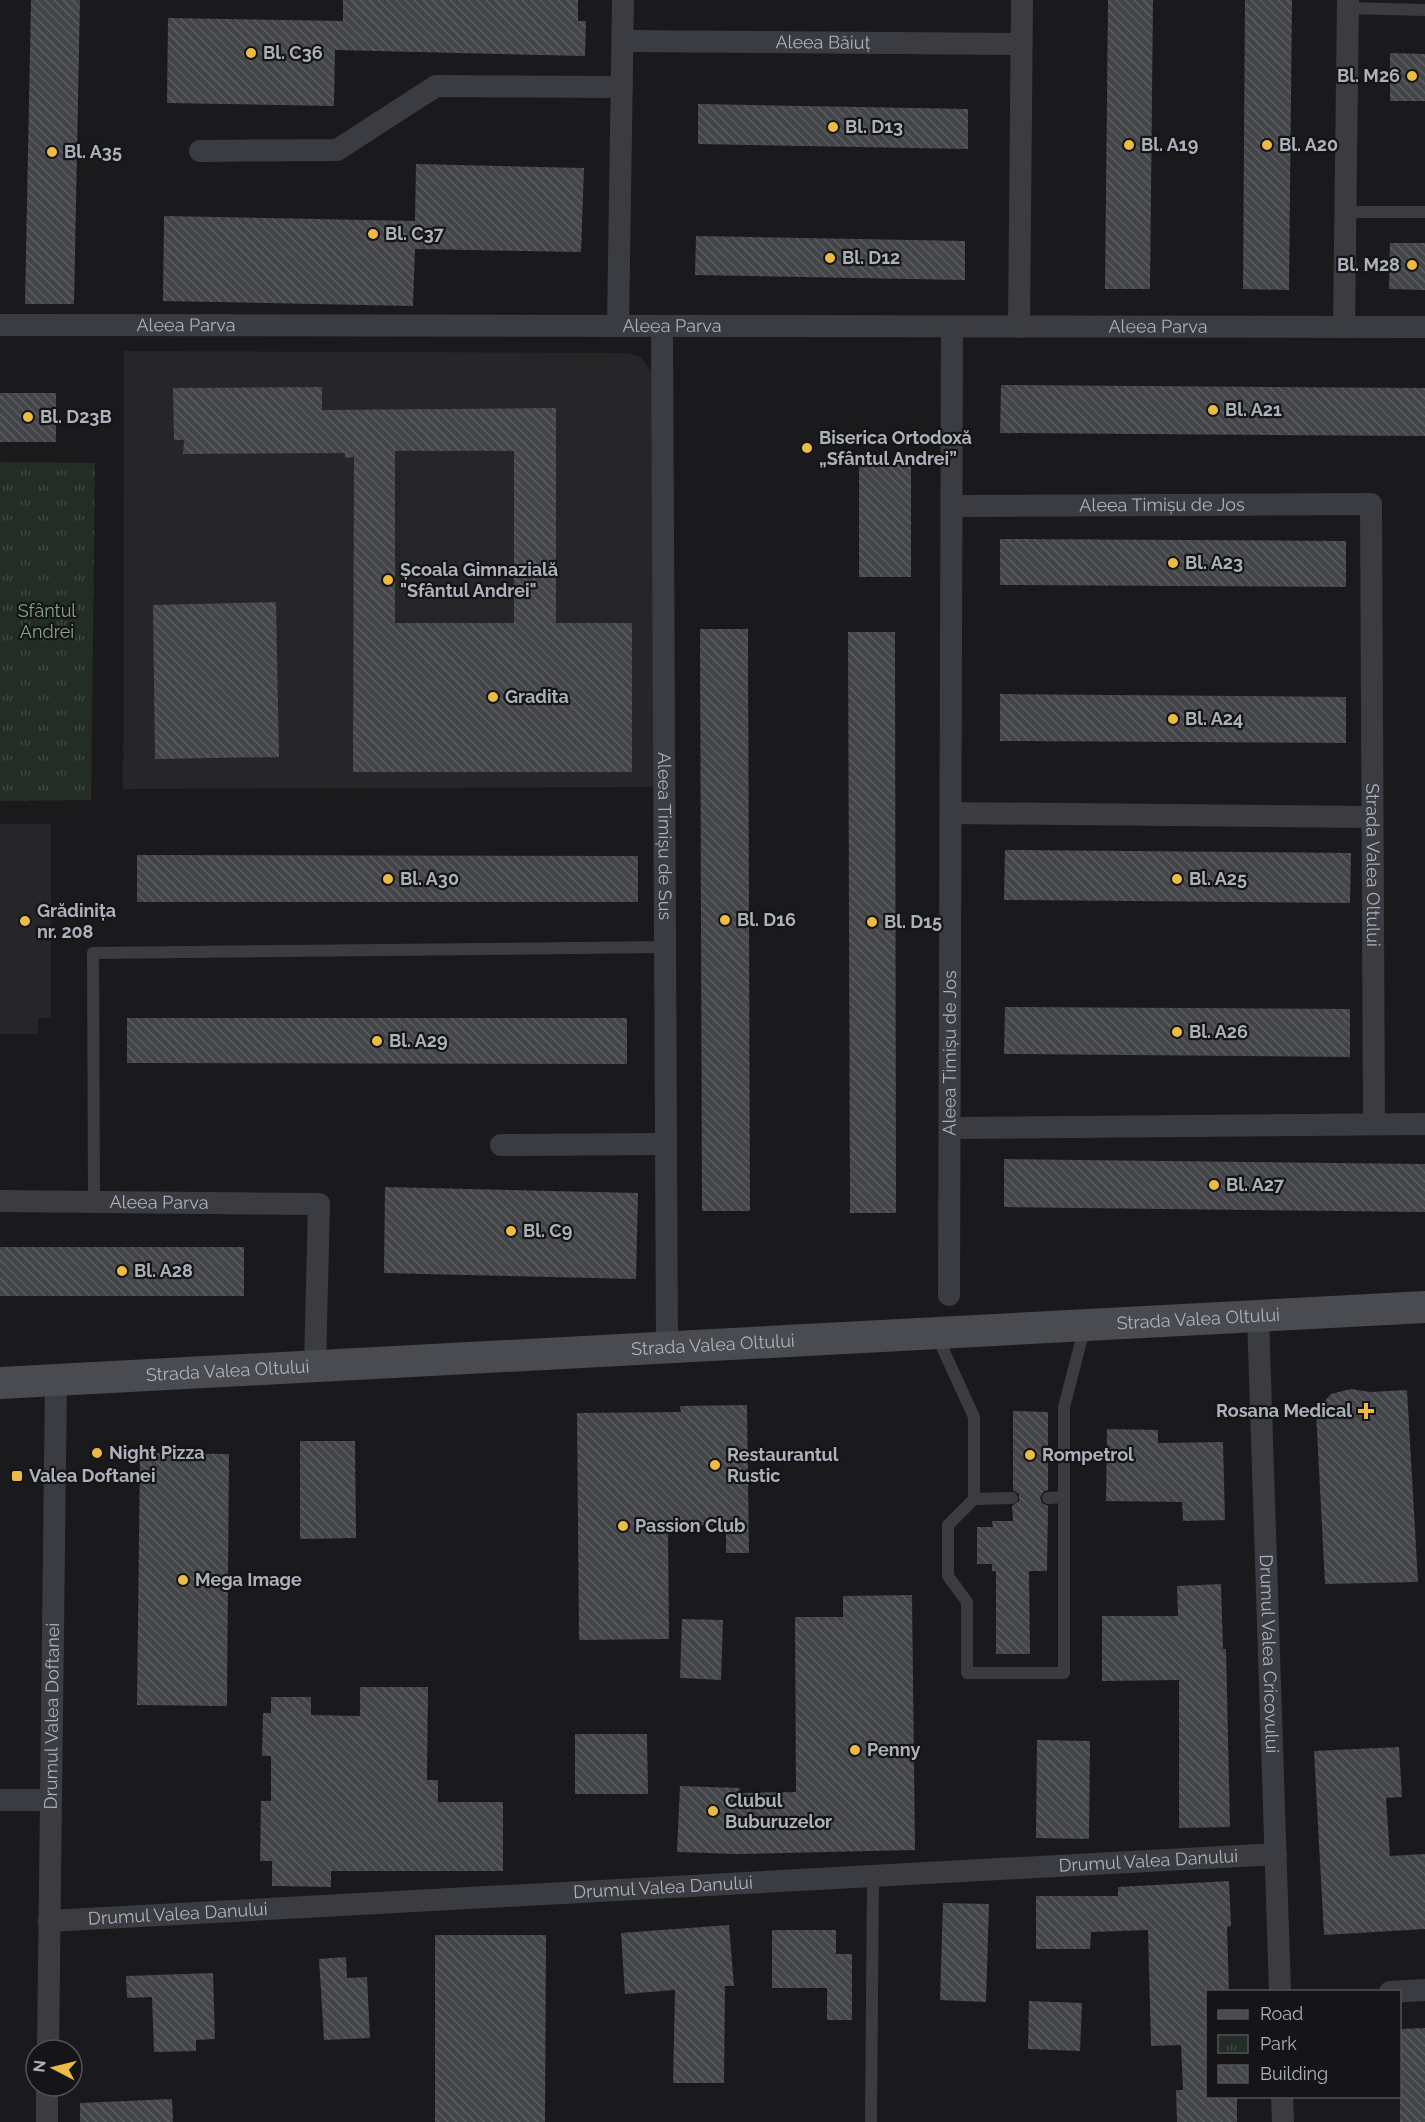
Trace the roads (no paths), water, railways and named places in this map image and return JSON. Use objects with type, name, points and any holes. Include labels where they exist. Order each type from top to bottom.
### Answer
[{"type":"main road","name":"Strada Valea Oltului","points":[[0,1383],[1425,1307]]},
{"type":"street","points":[[618,326],[623,0]]},
{"type":"street","points":[[1019,327],[1022,0]]},
{"type":"street","points":[[1344,327],[1348,4]]},
{"type":"street","name":"Aleea Băiuț","points":[[622,41],[1021,44]]},
{"type":"street","points":[[200,151],[337,150],[436,86],[622,87]]},
{"type":"street","name":"Aleea Parva","points":[[0,325],[1425,327]]},
{"type":"street","name":"Aleea Timișu de Sus","points":[[662,326],[666,1347]]},
{"type":"street","name":"Aleea Timișu de Jos","points":[[949,1295],[952,327]]},
{"type":"street","name":"Aleea Timișu de Jos","points":[[952,506],[1371,504]]},
{"type":"street","name":"Strada Valea Oltului","points":[[1371,504],[1374,1124]]},
{"type":"street","points":[[951,813],[1372,817]]},
{"type":"street","points":[[950,1128],[1425,1124]]},
{"type":"street","points":[[501,1145],[666,1144]]},
{"type":"street","name":"Aleea Parva","points":[[0,1201],[319,1204],[315,1366]]},
{"type":"street","name":"Drumul Valea Cricovului","points":[[1258,1316],[1280,1990]]},
{"type":"street","name":"Drumul Valea Doftanei","points":[[48,2038],[56,1380]]},
{"type":"street","points":[[0,1800],[51,1800]]},
{"type":"street","name":"Drumul Valea Danului","points":[[49,1922],[1276,1854]]},
{"type":"street","points":[[1401,1991],[1425,1989]]},
{"type":"street","points":[[47,2098],[47,2122]]},
{"type":"street","points":[[1282,2098],[1283,2122]]},
{"type":"lane","points":[[1348,4],[1425,10]]},
{"type":"lane","points":[[1346,212],[1425,212]]},
{"type":"lane","points":[[94,1203],[93,953],[665,947]]},
{"type":"lane","points":[[1012,1498],[974,1499],[948,1525],[948,1576],[967,1602],[967,1673],[1064,1673],[1064,1407],[1086,1325]]},
{"type":"lane","points":[[935,1333],[974,1417],[974,1499]]},
{"type":"lane","points":[[1047,1498],[1064,1497]]},
{"type":"lane","points":[[871,2122],[873,1875]]},
{"type":"place","name":"Bl. C36","points":[[251,53]]},
{"type":"place","name":"Bl. M26","points":[[1412,76]]},
{"type":"place","name":"Bl. D13","points":[[833,127]]},
{"type":"place","name":"Bl. A19","points":[[1129,145]]},
{"type":"place","name":"Bl. A20","points":[[1267,145]]},
{"type":"place","name":"Bl. A35","points":[[52,152]]},
{"type":"place","name":"Bl. C37","points":[[373,234]]},
{"type":"place","name":"Bl. D12","points":[[830,258]]},
{"type":"place","name":"Bl. M28","points":[[1412,265]]},
{"type":"place","name":"Bl. A21","points":[[1213,410]]},
{"type":"place","name":"Bl. D23B","points":[[28,417]]},
{"type":"place","name":"Biserica Ortodoxă „Sfântul Andrei”","points":[[807,448]]},
{"type":"place","name":"Bl. A23","points":[[1173,563]]},
{"type":"place","name":"Școala Gimnazială \"Sfântul Andrei\"","points":[[388,580]]},
{"type":"place","name":"Gradita","points":[[493,697]]},
{"type":"place","name":"Bl. A24","points":[[1173,719]]},
{"type":"place","name":"Bl. A30","points":[[388,879]]},
{"type":"place","name":"Bl. A25","points":[[1177,879]]},
{"type":"place","name":"Bl. D16","points":[[725,920]]},
{"type":"place","name":"Grădinița nr. 208","points":[[25,921]]},
{"type":"place","name":"Bl. D15","points":[[872,922]]},
{"type":"place","name":"Bl. A26","points":[[1177,1032]]},
{"type":"place","name":"Bl. A29","points":[[377,1041]]},
{"type":"place","name":"Bl. A27","points":[[1214,1185]]},
{"type":"place","name":"Bl. C9","points":[[511,1231]]},
{"type":"place","name":"Bl. A28","points":[[122,1271]]},
{"type":"place","name":"Rosana Medical","points":[[1366,1411]]},
{"type":"place","name":"Night Pizza","points":[[97,1453]]},
{"type":"place","name":"Rompetrol","points":[[1030,1455]]},
{"type":"place","name":"Restaurantul Rustic","points":[[715,1465]]},
{"type":"place","name":"Valea Doftanei","points":[[17,1476]]},
{"type":"place","name":"Passion Club","points":[[623,1526]]},
{"type":"place","name":"Mega Image","points":[[183,1580]]},
{"type":"place","name":"Penny","points":[[855,1750]]},
{"type":"place","name":"Clubul Buburuzelor","points":[[713,1811]]},
{"type":"park label","name":"Sfântul Andrei","points":[[47,621]]}]
